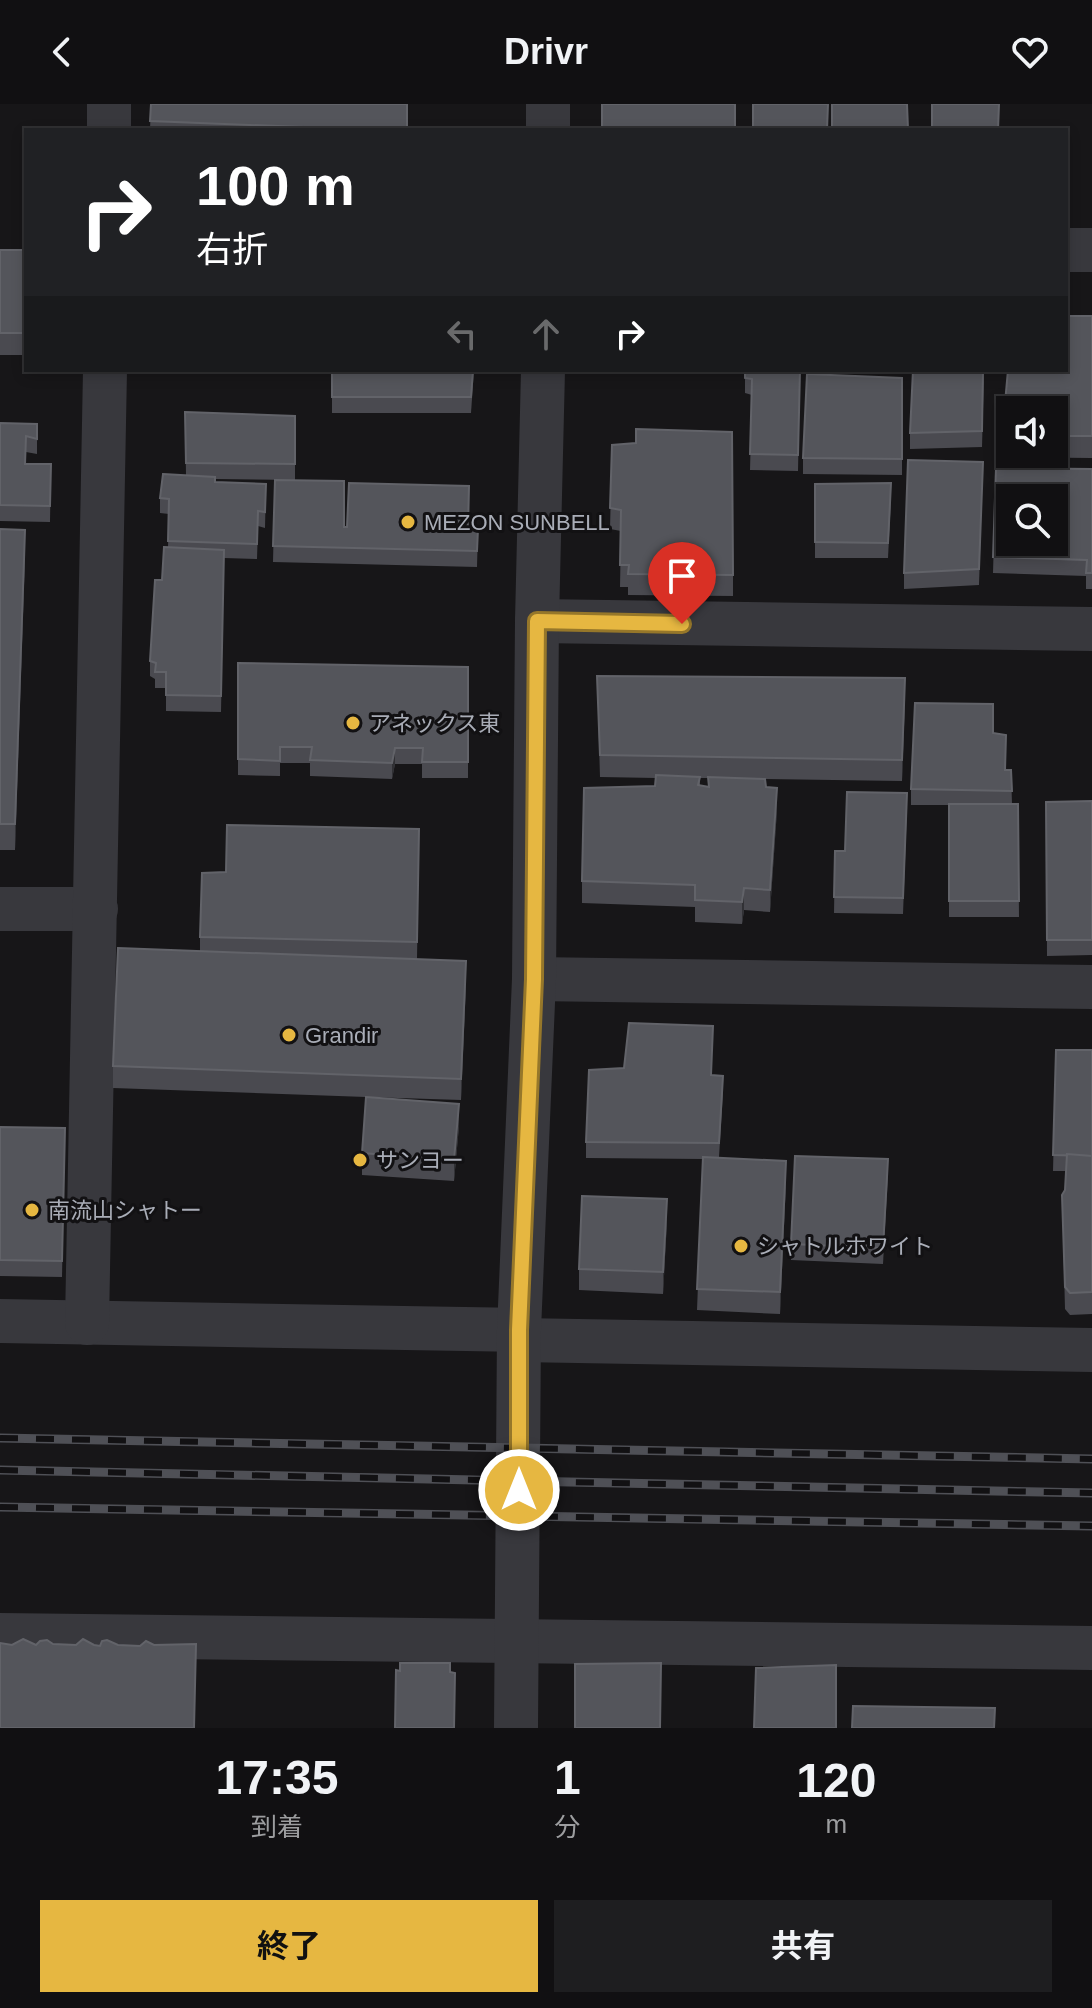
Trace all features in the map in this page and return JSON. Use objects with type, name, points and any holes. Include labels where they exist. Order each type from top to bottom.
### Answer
[{"type":"street","points":[[109,104],[109,128]]},
{"type":"street","points":[[548,104],[548,128]]},
{"type":"street","points":[[1068,250],[1092,250]]},
{"type":"street","points":[[87,1323],[105,372]]},
{"type":"street","points":[[516,1728],[520,1335],[534,979],[543,372]]},
{"type":"street","points":[[537,621],[1092,629]]},
{"type":"street","points":[[0,909],[96,909]]},
{"type":"street","points":[[534,979],[1092,987]]},
{"type":"street","points":[[0,1321],[1092,1350]]},
{"type":"street","points":[[0,1635],[1092,1648]]},
{"type":"building","points":[[151,104],[407,104],[407,128],[150,121]]},
{"type":"building","points":[[602,104],[735,104],[735,128],[602,128]]},
{"type":"building","points":[[753,104],[828,104],[827,128],[753,128]]},
{"type":"building","points":[[832,104],[907,104],[908,128],[832,128]]},
{"type":"building","points":[[932,104],[999,104],[998,128],[932,128]]},
{"type":"building","points":[[0,250],[24,250],[24,333],[0,333]]},
{"type":"building","points":[[1068,316],[1092,316],[1092,436],[1068,436],[1068,396],[1006,396],[1008,372],[1068,372]]},
{"type":"building","points":[[332,372],[473,372],[471,397],[332,397]]},
{"type":"building","points":[[745,372],[800,372],[798,455],[750,454],[752,379],[745,378]]},
{"type":"building","points":[[913,372],[983,372],[982,431],[910,433]]},
{"type":"building","points":[[807,374],[902,378],[902,459],[803,458]]},
{"type":"building","points":[[185,412],[295,416],[295,464],[186,463]]},
{"type":"building","points":[[0,423],[37,424],[37,439],[26,436],[25,464],[51,464],[50,506],[0,505]]},
{"type":"building","points":[[636,429],[732,432],[733,575],[628,574],[629,565],[620,565],[621,510],[610,508],[612,445],[636,443]]},
{"type":"building","points":[[908,460],[983,462],[979,569],[904,573]]},
{"type":"building","points":[[996,468],[1092,469],[1092,573],[1086,573],[1087,560],[993,557]]},
{"type":"building","points":[[163,474],[215,477],[215,482],[266,484],[265,512],[258,511],[257,544],[168,541],[169,499],[160,498]]},
{"type":"building","name":"MEZON SUNBELL","points":[[275,480],[344,481],[344,527],[347,527],[349,483],[469,486],[468,529],[478,529],[477,551],[273,546]]},
{"type":"building","points":[[891,483],[888,543],[815,542],[815,484]]},
{"type":"building","points":[[0,529],[25,530],[15,824],[0,824]]},
{"type":"building","points":[[164,547],[224,550],[221,696],[166,695],[166,672],[155,672],[156,663],[150,661],[155,580],[162,580]]},
{"type":"building","name":"アネックス東","points":[[238,663],[468,667],[468,762],[422,762],[423,748],[395,748],[392,763],[310,760],[312,747],[280,747],[280,761],[238,759]]},
{"type":"building","points":[[597,676],[905,678],[902,760],[600,755]]},
{"type":"building","points":[[915,703],[993,704],[993,733],[1006,735],[1005,770],[1011,770],[1012,791],[911,789]]},
{"type":"building","points":[[656,775],[700,777],[698,785],[709,787],[708,777],[765,779],[766,787],[777,788],[770,890],[744,888],[742,902],[695,900],[695,885],[582,881],[584,788],[655,786]]},
{"type":"building","points":[[847,792],[907,793],[903,898],[834,897],[835,851],[845,851]]},
{"type":"building","points":[[1092,801],[1092,940],[1047,940],[1046,802]]},
{"type":"building","points":[[949,804],[1018,804],[1019,901],[949,901]]},
{"type":"building","points":[[227,825],[419,829],[417,942],[200,937],[202,873],[226,872]]},
{"type":"building","name":"Grandir","points":[[118,948],[466,961],[461,1079],[113,1066]]},
{"type":"building","points":[[629,1023],[713,1026],[711,1075],[723,1076],[719,1143],[586,1142],[589,1070],[624,1068]]},
{"type":"building","points":[[1056,1050],[1092,1050],[1092,1156],[1053,1155]]},
{"type":"building","points":[[366,1097],[459,1104],[454,1160],[362,1153]]},
{"type":"building","name":"南流山シャトー","points":[[0,1127],[65,1128],[62,1261],[0,1260]]},
{"type":"building","points":[[1067,1154],[1092,1156],[1092,1292],[1070,1293],[1065,1287],[1062,1195]]},
{"type":"building","points":[[795,1156],[888,1159],[883,1248],[791,1244]]},
{"type":"building","name":"シャトルホワイト","points":[[703,1157],[786,1161],[780,1292],[697,1289]]},
{"type":"building","points":[[582,1196],[667,1199],[663,1272],[579,1269]]},
{"type":"building","points":[[23,1639],[36,1645],[47,1640],[53,1644],[76,1645],[83,1639],[100,1646],[102,1641],[107,1640],[118,1645],[140,1646],[146,1641],[154,1645],[196,1644],[194,1728],[0,1728],[0,1643],[12,1645]]},
{"type":"building","points":[[400,1663],[450,1663],[450,1672],[455,1673],[454,1728],[395,1728],[396,1670],[400,1671]]},
{"type":"building","points":[[661,1663],[660,1728],[575,1728],[575,1664]]},
{"type":"building","points":[[836,1665],[836,1728],[754,1728],[756,1668]]},
{"type":"building","points":[[853,1706],[995,1708],[994,1728],[852,1728]]},
{"type":"railway","points":[[0,1438],[1092,1459]]},
{"type":"railway","points":[[0,1470],[1092,1493]]},
{"type":"railway","points":[[0,1507],[1092,1526]]},
{"type":"place","name":"MEZON SUNBELL","points":[[408,522]]},
{"type":"place","name":"アネックス東","points":[[353,723]]},
{"type":"place","name":"Grandir","points":[[289,1035]]},
{"type":"place","name":"サンヨー","points":[[360,1160]]},
{"type":"place","name":"南流山シャトー","points":[[32,1210]]},
{"type":"place","name":"シャトルホワイト","points":[[741,1246]]},
{"type":"route","points":[[519,1490],[519,1330],[534,979],[537,621],[682,624]]}]
